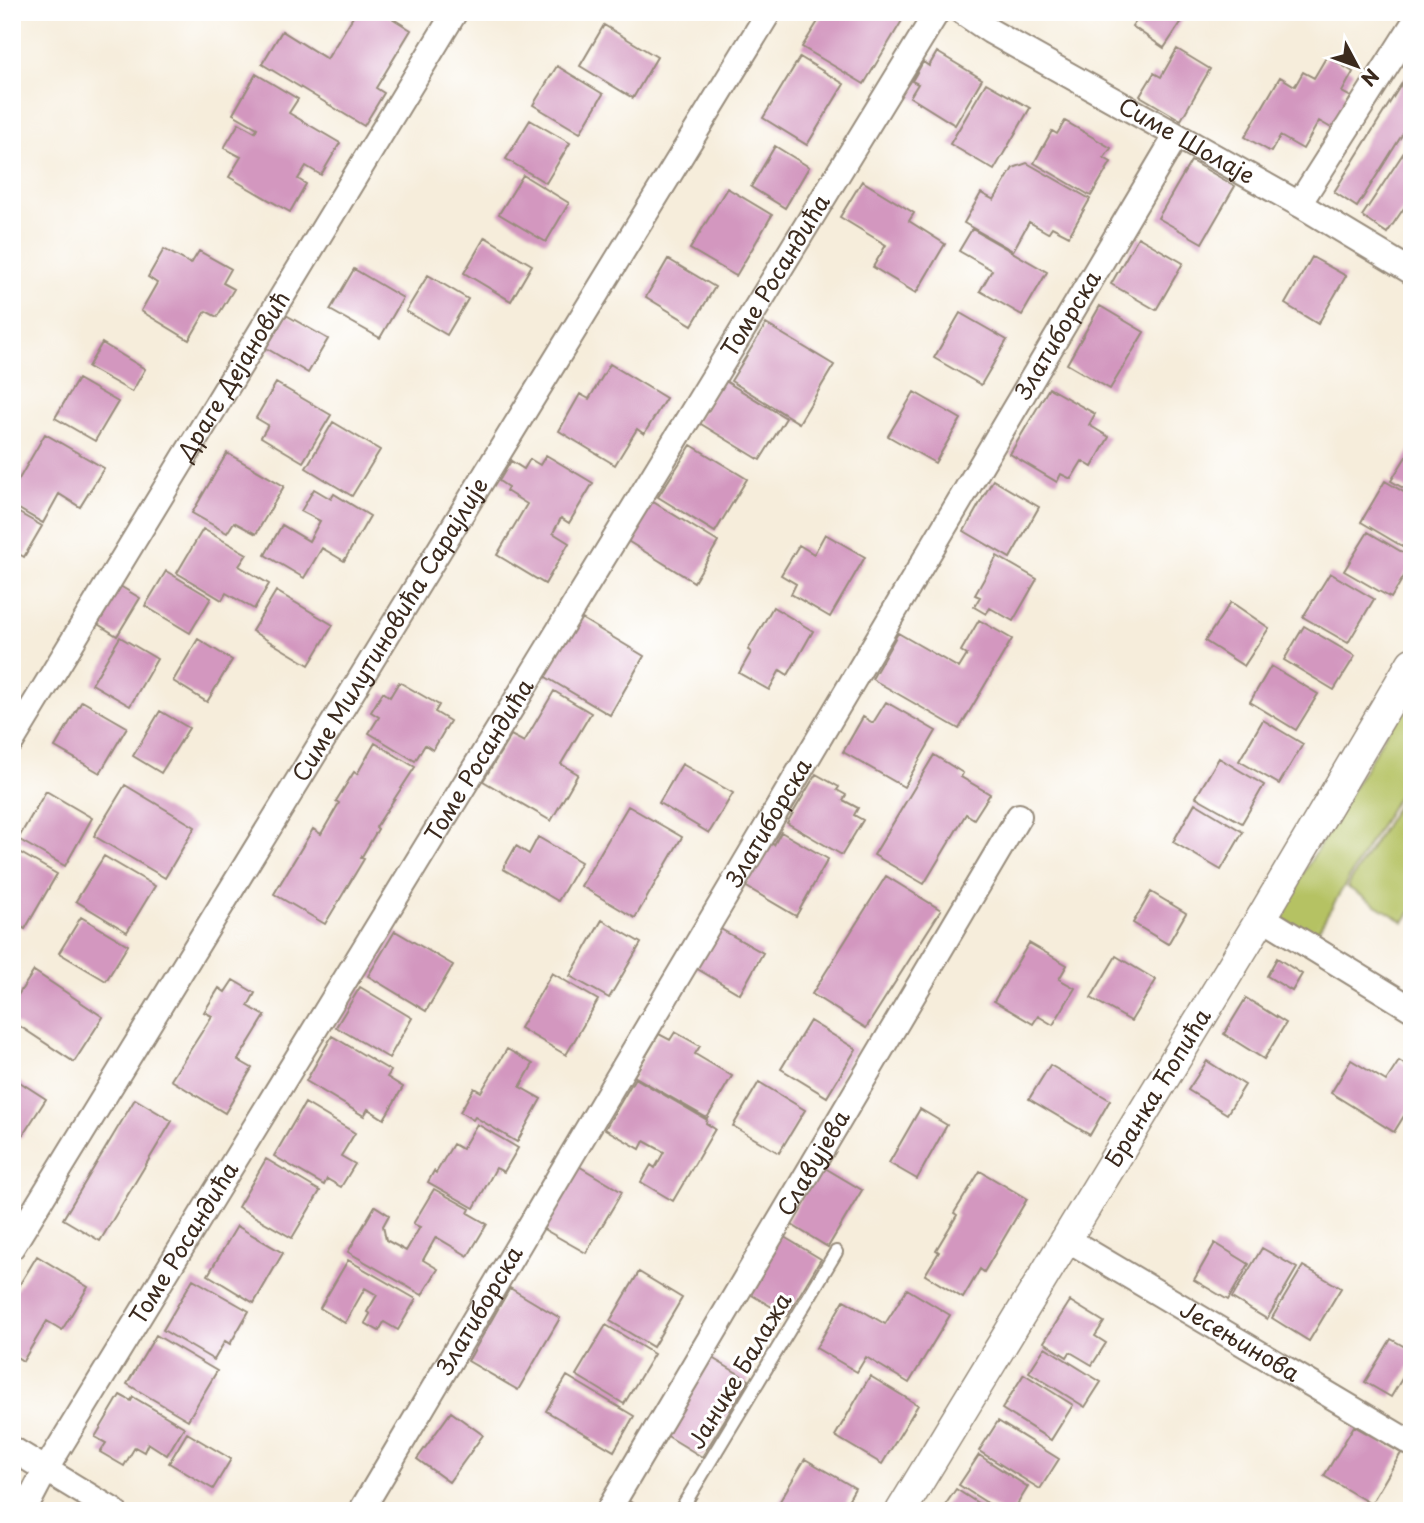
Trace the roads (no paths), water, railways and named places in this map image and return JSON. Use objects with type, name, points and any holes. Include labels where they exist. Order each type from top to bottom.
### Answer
[{"type":"street","name":"Драге Дејановић","points":[[12,741],[455,12]]},
{"type":"street","name":"Симе Милутиновића Сарајлије","points":[[12,1247],[769,12]]},
{"type":"street","name":"Томе Росандића","points":[[24,1511],[46,1469],[937,12]]},
{"type":"street","name":"Симе Шолаје","points":[[962,12],[990,32],[1299,204],[1412,272]]},
{"type":"street","points":[[1299,204],[1412,26]]},
{"type":"street","name":"Златиборска","points":[[361,1511],[1176,136]]},
{"type":"street","name":"Бранка Ћопића","points":[[901,1511],[1262,917],[1412,663]]},
{"type":"street","name":"Славујева","points":[[608,1511],[1019,816]]},
{"type":"street","points":[[1262,917],[1412,1009]]},
{"type":"street","name":"Јесењинова","points":[[1067,1239],[1412,1444]]},
{"type":"street","points":[[12,1449],[114,1511]]},
{"type":"lane","name":"Јанике Балажа","points":[[680,1511],[836,1252]]}]
